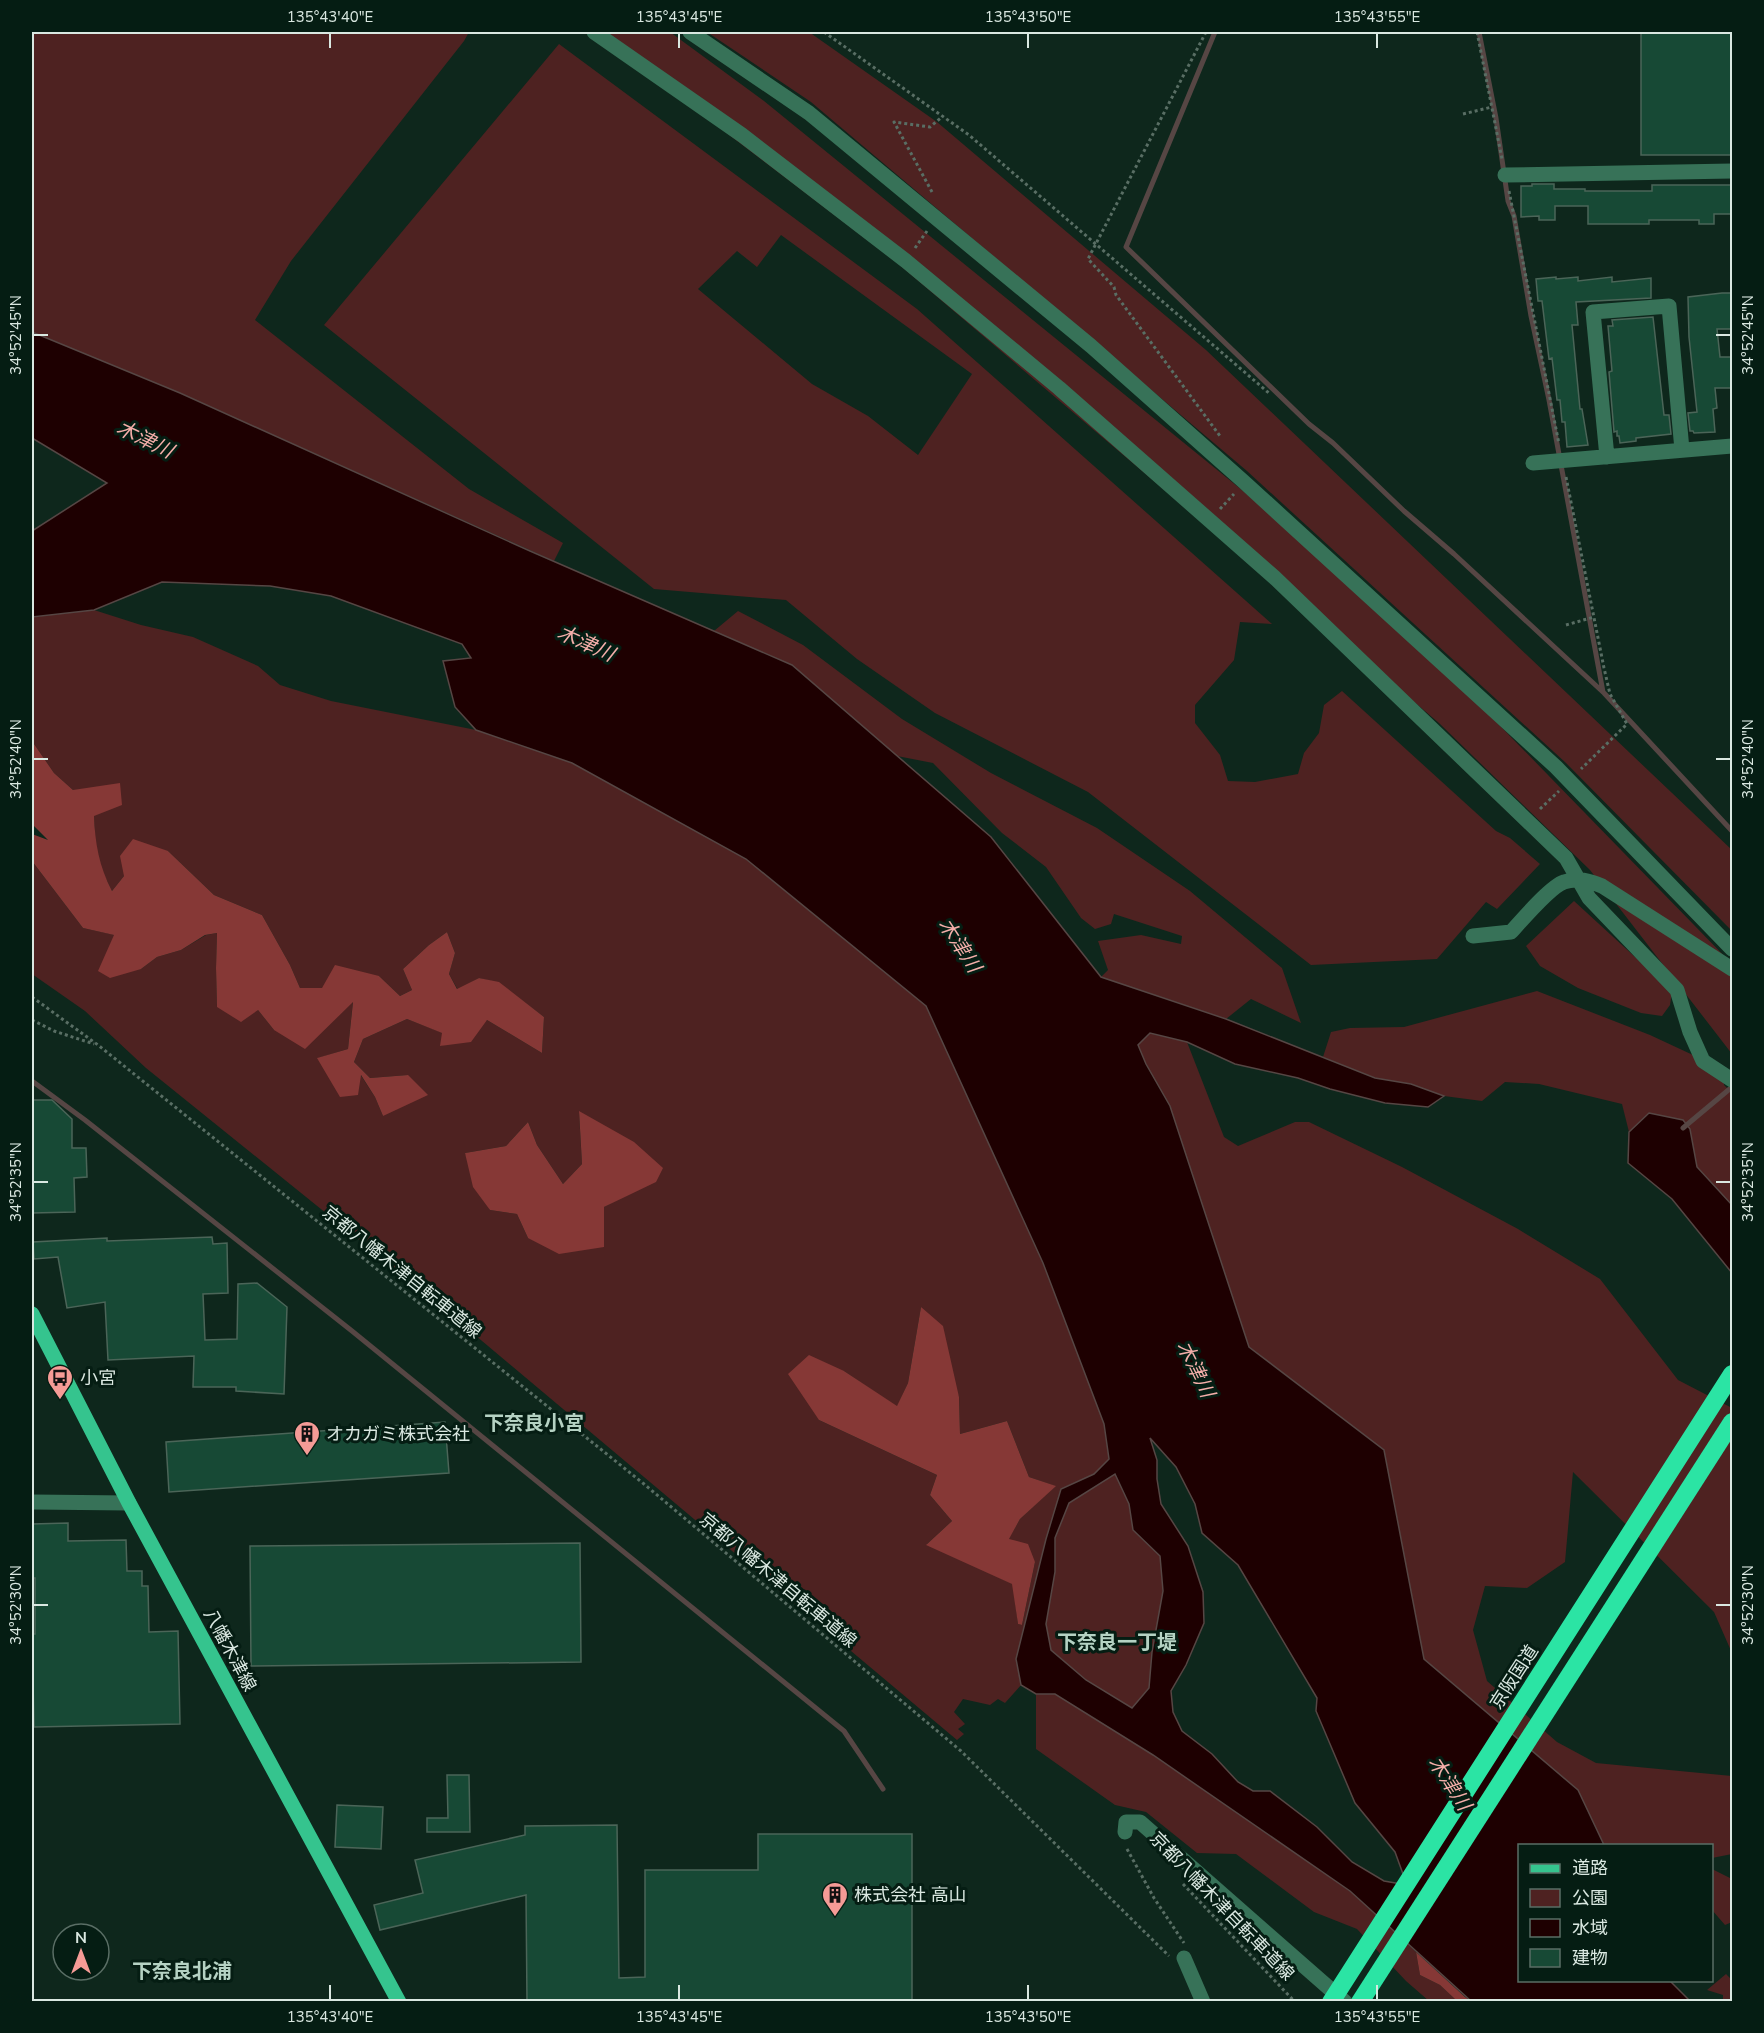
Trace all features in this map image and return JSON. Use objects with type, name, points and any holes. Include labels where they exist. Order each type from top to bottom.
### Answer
[{"type":"highway","name":"京阪国道","points":[[1331,2001],[1732,1374]]},
{"type":"highway","points":[[1360,2001],[1732,1422]]},
{"type":"main road","name":"八幡木津線","points":[[32,1314],[129,1503],[399,2001]]},
{"type":"street","points":[[594,32],[742,135],[906,261],[1059,388],[1274,577],[1566,858],[1589,898],[1677,990],[1690,1032],[1703,1061],[1727,1077]]},
{"type":"street","points":[[690,32],[809,113],[938,217],[1091,346],[1244,482],[1556,767],[1732,949]]},
{"type":"street","points":[[1506,175],[1732,171]]},
{"type":"street","points":[[1607,457],[1593,312],[1669,306],[1682,450]]},
{"type":"street","points":[[1533,463],[1732,446]]},
{"type":"street","points":[[1473,936],[1511,932],[1538,903],[1563,882],[1587,880],[1602,886],[1732,969]]},
{"type":"street","points":[[32,1502],[129,1503]]},
{"type":"street","points":[[1125,1832],[1126,1822],[1140,1822],[1346,2001]]},
{"type":"street","points":[[1184,1958],[1203,2001]]},
{"type":"path","points":[[824,32],[969,135],[1270,393]]},
{"type":"path","points":[[1206,32],[1088,259],[1114,286],[1116,295],[1224,443]]},
{"type":"path","points":[[1477,32],[1610,694],[1627,724]]},
{"type":"path","points":[[1463,114],[1492,107]]},
{"type":"path","points":[[906,261],[938,217],[940,207],[894,122],[930,127],[942,116]]},
{"type":"path","points":[[1210,520],[1244,482]]},
{"type":"path","points":[[1566,625],[1594,617]]},
{"type":"path","name":"京都八幡木津自転車道線","points":[[32,997],[98,1045],[644,1484],[961,1751],[1171,1958],[1184,1958],[1188,1950],[1154,1898],[1122,1841],[1125,1832]]},
{"type":"path","points":[[32,1020],[54,1031],[98,1045]]},
{"type":"path","name":"京都八幡木津自転車道線","points":[[1182,1883],[1295,2001]]},
{"type":"green space","points":[[32,32],[469,32],[291,261],[255,320],[469,489],[563,543],[554,561],[180,393],[32,332]]},
{"type":"green space","points":[[594,32],[670,32],[764,101],[1248,495],[1439,663],[1732,964],[1732,1054],[1590,870],[1439,723],[896,262]]},
{"type":"green space","points":[[707,32],[809,32],[937,122],[1206,350],[1732,850],[1732,931],[1566,763],[1247,471],[811,102]]},
{"type":"green space","points":[[559,44],[917,309],[1272,624],[1240,622],[1234,660],[1195,705],[1195,723],[1220,755],[1228,781],[1255,782],[1298,774],[1304,753],[1319,733],[1324,705],[1342,691],[1496,831],[1510,838],[1540,864],[1497,909],[1486,902],[1437,959],[1311,965],[1088,792],[935,713],[857,659],[786,600],[654,589],[324,325]],"holes":[[[781,235],[972,374],[918,455],[868,416],[812,384],[698,289],[737,251],[757,267]]]},
{"type":"green space","points":[[94,610],[141,625],[193,637],[258,666],[280,685],[331,701],[476,730],[572,763],[746,859],[926,1006],[1043,1263],[1104,1424],[1109,1459],[1094,1474],[1061,1489],[1016,1659],[1021,1685],[1005,1703],[998,1699],[990,1705],[963,1699],[954,1712],[965,1724],[958,1729],[964,1734],[957,1740],[425,1293],[146,1068],[85,1011],[32,974],[32,861],[83,928],[115,935],[110,945],[141,969],[157,957],[181,950],[206,935],[217,933],[217,1007],[258,1010],[274,1030],[353,1001],[348,1049],[318,1058],[360,1074],[375,1097],[383,1116],[408,1075],[370,1078],[354,1062],[363,1039],[407,1019],[443,1033],[441,1046],[487,1020],[542,1053],[544,1017],[499,983],[479,978],[458,990],[449,974],[455,953],[447,932],[403,969],[412,990],[400,996],[379,976],[322,988],[300,988],[262,915],[214,895],[168,851],[124,876],[112,891],[102,871],[95,844],[94,816],[73,790],[54,773],[32,741],[32,617]],"holes":[[[579,1112],[627,1195],[604,1207],[528,1238],[517,1214],[490,1210],[465,1153],[506,1146],[528,1122],[537,1145],[563,1184],[582,1164]],[[921,1307],[959,1397],[960,1434],[1007,1421],[1029,1477],[1055,1486],[1020,1519],[1008,1540],[1035,1562],[1022,1625],[1018,1624],[1013,1584],[927,1544],[952,1521],[930,1495],[937,1475],[819,1420],[844,1371],[897,1407],[908,1383]]]},
{"type":"green space","points":[[738,611],[803,645],[902,719],[991,773],[1097,828],[1190,891],[1282,968],[1301,1023],[1251,999],[1226,1019],[1101,977],[1108,970],[1098,941],[1141,935],[1181,944],[1182,936],[1114,914],[1111,924],[1095,929],[1081,918],[1046,867],[1002,833],[933,763],[897,756],[792,665],[714,631]]},
{"type":"green space","points":[[1574,901],[1672,991],[1670,1005],[1662,1016],[1641,1013],[1578,988],[1540,966],[1526,946]]},
{"type":"green space","points":[[1537,991],[1650,1035],[1723,1069],[1724,1085],[1732,1093],[1732,1205],[1697,1167],[1690,1129],[1649,1113],[1629,1132],[1622,1104],[1539,1084],[1505,1082],[1482,1101],[1444,1096],[1411,1084],[1375,1078],[1323,1057],[1331,1032],[1350,1028],[1404,1027]]},
{"type":"green space","points":[[1150,1033],[1187,1042],[1224,1137],[1238,1146],[1295,1122],[1309,1122],[1402,1167],[1518,1229],[1600,1279],[1678,1380],[1732,1408],[1732,1653],[1714,1612],[1573,1472],[1565,1562],[1527,1588],[1485,1586],[1473,1630],[1487,1681],[1557,1742],[1596,1763],[1732,1776],[1732,1854],[1713,1858],[1713,1844],[1604,1844],[1578,1790],[1424,1659],[1384,1450],[1249,1348],[1170,1106],[1138,1045]]},
{"type":"green space","points":[[1115,1474],[1129,1504],[1133,1530],[1160,1556],[1163,1591],[1152,1652],[1149,1688],[1132,1709],[1086,1680],[1051,1650],[1046,1624],[1055,1572],[1055,1538],[1069,1503]]},
{"type":"green space","points":[[1036,1694],[1055,1694],[1153,1755],[1350,1891],[1416,1952],[1420,1975],[1440,1985],[1457,2001],[1429,2001],[1406,1981],[1357,1929],[1314,1912],[1236,1854],[1197,1853],[1146,1812],[1115,1805],[1036,1749]]},
{"type":"green space","points":[[1713,1870],[1732,1879],[1732,1922],[1725,1925],[1713,1911]]},
{"type":"green space","points":[[1726,1974],[1732,1980],[1732,2001],[1723,2001],[1723,1995],[1707,1990]]},
{"type":"shaded area","points":[[32,741],[54,773],[73,790],[120,783],[122,805],[94,816],[98,854],[112,891],[124,876],[120,856],[133,839],[168,851],[214,895],[262,915],[300,988],[322,988],[335,965],[379,976],[400,996],[412,990],[403,969],[447,932],[455,953],[449,974],[457,989],[479,978],[499,982],[544,1017],[542,1053],[487,1020],[471,1042],[440,1046],[442,1033],[407,1019],[363,1039],[354,1062],[370,1078],[408,1075],[428,1095],[383,1116],[375,1097],[361,1075],[358,1095],[340,1097],[317,1058],[348,1049],[353,1002],[305,1049],[274,1030],[258,1010],[241,1022],[217,1007],[217,933],[205,935],[181,950],[157,957],[141,969],[110,978],[98,971],[114,935],[83,928],[32,861],[32,834],[48,840],[32,824]]},
{"type":"shaded area","points":[[579,1111],[634,1142],[663,1168],[656,1182],[604,1207],[604,1247],[559,1254],[528,1238],[517,1214],[490,1210],[473,1187],[465,1153],[506,1146],[528,1122],[537,1145],[563,1184],[582,1164]]},
{"type":"shaded area","points":[[921,1307],[943,1326],[959,1397],[960,1434],[1007,1421],[1029,1477],[1056,1486],[1020,1519],[1009,1539],[1028,1544],[1035,1562],[1022,1625],[1018,1624],[1012,1584],[926,1545],[952,1521],[930,1495],[937,1475],[819,1420],[788,1374],[809,1355],[844,1371],[897,1406],[908,1383]]},
{"type":"shaded area","points":[[1416,1952],[1471,2001],[1457,2001],[1440,1985],[1420,1975]]},
{"type":"water","name":"木津川","points":[[32,332],[180,393],[530,551],[792,665],[991,837],[1101,977],[1226,1019],[1375,1078],[1411,1084],[1444,1096],[1428,1107],[1385,1103],[1298,1078],[1235,1064],[1187,1042],[1150,1033],[1138,1045],[1170,1106],[1249,1347],[1384,1450],[1424,1659],[1578,1790],[1604,1844],[1518,1844],[1518,1982],[1671,1982],[1690,2001],[1471,2001],[1350,1891],[1153,1755],[1055,1694],[1036,1694],[1021,1685],[1016,1659],[1061,1489],[1094,1474],[1109,1459],[1104,1424],[1043,1263],[926,1006],[746,859],[572,763],[476,730],[455,707],[443,661],[471,658],[462,644],[331,596],[270,586],[162,582],[94,610],[32,617],[32,531],[107,483],[32,438]],"holes":[[[1150,1438],[1176,1467],[1195,1504],[1202,1533],[1238,1565],[1317,1698],[1316,1711],[1355,1803],[1395,1852],[1407,1885],[1384,1881],[1352,1862],[1317,1827],[1270,1791],[1253,1791],[1238,1782],[1212,1754],[1182,1731],[1173,1712],[1171,1691],[1186,1665],[1204,1623],[1203,1592],[1188,1546],[1161,1504],[1157,1460]],[[1115,1474],[1129,1504],[1133,1530],[1160,1556],[1163,1591],[1152,1652],[1149,1688],[1132,1708],[1086,1680],[1051,1650],[1046,1624],[1055,1572],[1055,1538],[1069,1503]]]},
{"type":"water","points":[[1649,1113],[1683,1120],[1690,1129],[1697,1167],[1732,1205],[1732,1273],[1672,1199],[1628,1163],[1629,1132]]},
{"type":"building","points":[[1641,32],[1732,32],[1732,155],[1641,155]]},
{"type":"building","points":[[1532,184],[1554,184],[1554,189],[1585,189],[1585,191],[1652,191],[1652,185],[1732,185],[1732,214],[1714,214],[1714,224],[1699,224],[1699,220],[1649,220],[1649,224],[1588,224],[1588,206],[1555,206],[1555,220],[1539,220],[1539,216],[1521,217],[1521,186],[1532,186]]},
{"type":"building","points":[[1556,277],[1556,279],[1578,277],[1578,281],[1612,277],[1612,282],[1651,278],[1651,298],[1576,302],[1578,325],[1572,325],[1580,409],[1582,409],[1588,445],[1567,447],[1565,422],[1562,422],[1560,400],[1557,400],[1552,358],[1549,359],[1542,301],[1538,301],[1536,279]]},
{"type":"building","points":[[1732,293],[1732,329],[1717,329],[1720,357],[1732,357],[1732,388],[1715,388],[1717,408],[1713,409],[1715,432],[1694,433],[1690,431],[1688,413],[1697,412],[1689,337],[1688,297]]},
{"type":"building","points":[[1653,317],[1664,415],[1669,415],[1671,434],[1636,438],[1636,441],[1620,443],[1617,431],[1614,432],[1608,326],[1613,326],[1612,320]]},
{"type":"building","points":[[32,1100],[52,1100],[72,1119],[72,1148],[86,1148],[87,1177],[74,1178],[75,1212],[32,1213]]},
{"type":"building","points":[[212,1237],[213,1244],[227,1243],[228,1293],[203,1294],[205,1340],[237,1339],[238,1284],[257,1283],[287,1307],[284,1394],[236,1391],[236,1387],[193,1387],[194,1356],[108,1360],[105,1302],[67,1308],[58,1257],[34,1259],[33,1242],[107,1238],[107,1241]]},
{"type":"building","name":"オカガミ株式会社","points":[[445,1422],[449,1473],[169,1492],[166,1442]]},
{"type":"building","points":[[68,1523],[68,1541],[126,1540],[127,1571],[142,1571],[142,1586],[148,1586],[149,1632],[178,1631],[180,1724],[34,1727],[32,1634],[35,1634],[35,1578],[33,1578],[32,1524]]},
{"type":"building","points":[[580,1543],[581,1662],[251,1666],[250,1546]]},
{"type":"building","points":[[447,1775],[469,1775],[470,1832],[427,1832],[427,1818],[448,1818]]},
{"type":"building","points":[[337,1805],[383,1807],[381,1849],[335,1847]]},
{"type":"building","points":[[617,1825],[619,1978],[645,1977],[645,1870],[758,1870],[758,1834],[912,1834],[912,2001],[527,2001],[526,1895],[380,1930],[374,1905],[423,1893],[415,1860],[525,1835],[525,1826]]},
{"type":"waterway","points":[[1215,32],[1126,247],[1309,424],[1333,443],[1404,511],[1454,554],[1604,693],[1732,831]]},
{"type":"waterway","points":[[1479,32],[1496,118],[1508,201],[1514,216],[1603,692]]},
{"type":"waterway","points":[[32,1081],[85,1120],[352,1331],[844,1731],[883,1789]]},
{"type":"waterway","points":[[1683,1128],[1732,1087]]},
{"type":"place","name":"小宮","points":[[60,1401]]},
{"type":"place","name":"オカガミ株式会社","points":[[307,1457]]},
{"type":"place","name":"株式会社 高山","points":[[835,1918]]},
{"type":"district","name":"下奈良小宮","points":[[534,1423]]},
{"type":"district","name":"下奈良一丁堤","points":[[1117,1642]]},
{"type":"district","name":"下奈良北浦","points":[[182,1971]]}]
